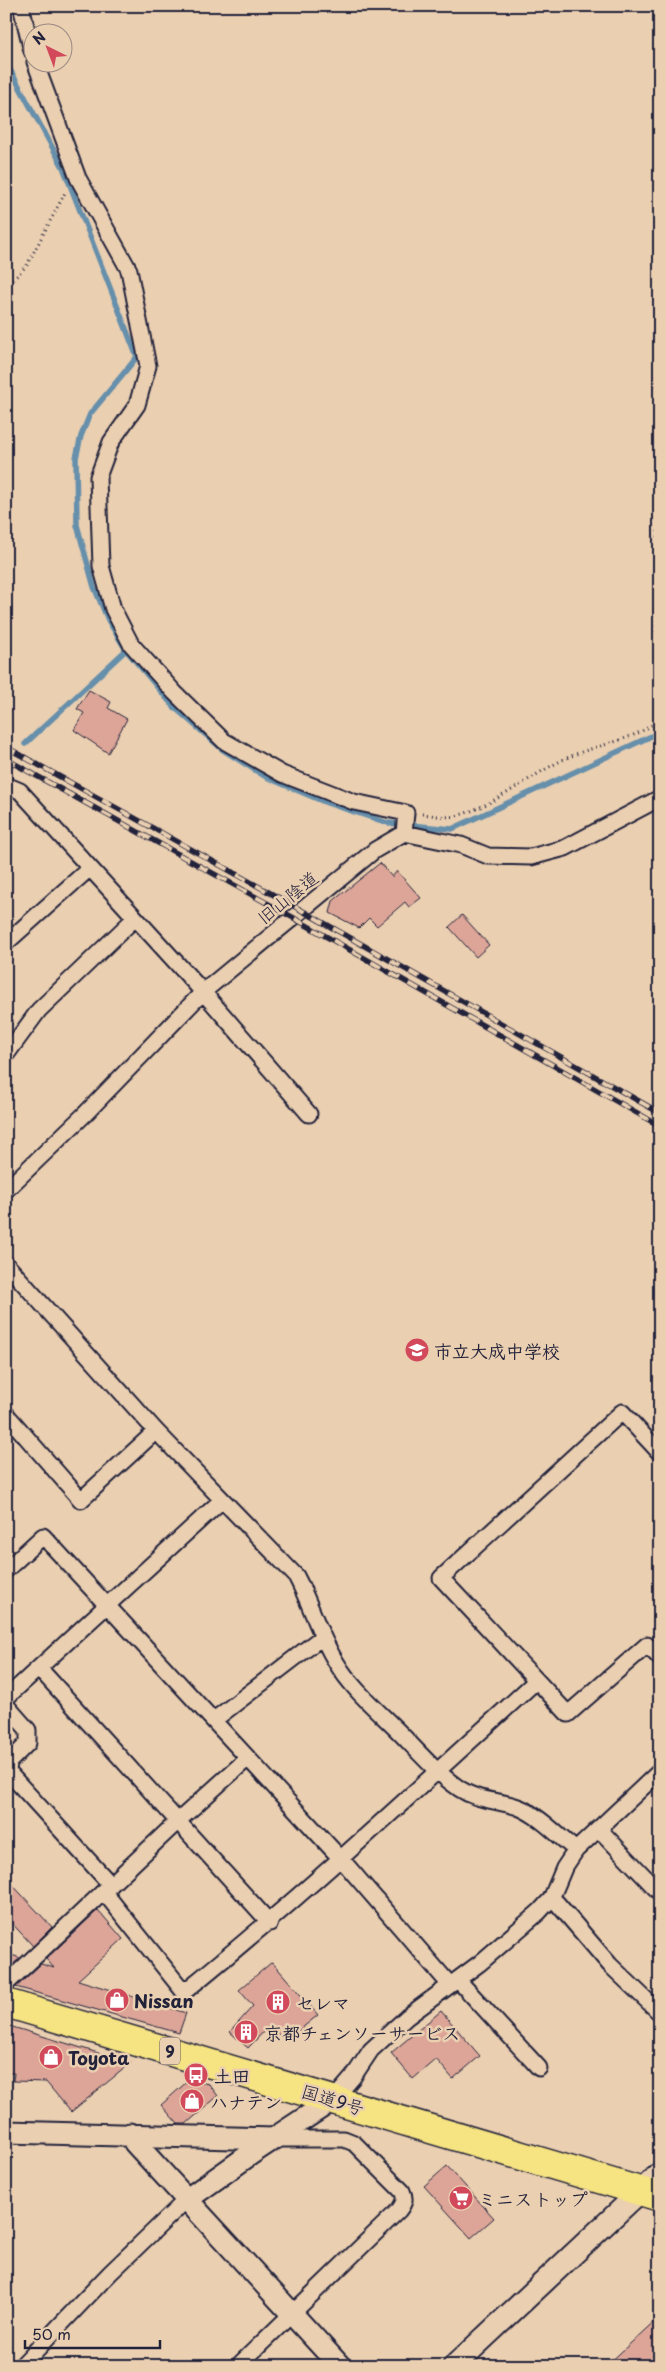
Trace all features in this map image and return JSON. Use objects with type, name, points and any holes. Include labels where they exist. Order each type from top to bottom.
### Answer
[{"type":"highway","name":"国道9号","points":[[6,2003],[650,2194]]},
{"type":"street","points":[[21,6],[25,22]]},
{"type":"street","points":[[39,72],[78,178],[129,270],[148,366],[137,405],[111,442],[98,478],[101,566],[113,609],[131,644],[175,693],[224,741],[282,774],[345,799],[406,813],[404,833],[461,845],[488,856],[531,857],[565,848],[660,798]]},
{"type":"street","points":[[6,784],[20,791],[134,919],[203,992],[309,1114]]},
{"type":"street","name":"旧山陰道","points":[[6,1190],[85,1114],[203,992],[375,850],[404,833]]},
{"type":"street","points":[[6,943],[90,868]]},
{"type":"street","points":[[6,1055],[39,1010],[134,919]]},
{"type":"street","points":[[6,1264],[156,1431],[296,1576],[310,1602],[322,1637],[336,1664],[360,1692],[438,1771],[461,1790],[478,1799],[518,1807],[524,1810],[576,1850]]},
{"type":"street","points":[[660,1453],[622,1412],[441,1578],[568,1714],[647,1645],[660,1658]]},
{"type":"street","points":[[6,1414],[81,1500],[156,1431]]},
{"type":"street","points":[[6,1698],[222,1500]]},
{"type":"street","points":[[6,1570],[43,1536],[454,1983],[539,2068]]},
{"type":"street","points":[[214,1720],[322,1637]]},
{"type":"street","points":[[39,1668],[270,1923]]},
{"type":"street","points":[[6,1705],[28,1730],[28,1743],[9,1762],[8,1772],[107,1888],[184,1992],[270,1923],[342,1860],[536,1681]]},
{"type":"street","points":[[6,1984],[178,1821],[248,1758]]},
{"type":"street","points":[[25,2364],[110,2273],[186,2200],[252,2153],[334,2099],[371,2050],[407,2017],[487,1957],[551,1899],[564,1868],[576,1850],[660,1771]]},
{"type":"street","points":[[599,1829],[660,1893]]},
{"type":"street","points":[[551,1899],[610,1965],[660,2013]]},
{"type":"street","points":[[6,2132],[344,2139],[354,2143],[402,2191],[405,2197],[404,2204],[238,2366]]},
{"type":"street","points":[[130,2134],[135,2143],[186,2200],[340,2366]]},
{"type":"street","points":[[454,2366],[650,2194],[660,2173]]},
{"type":"path","points":[[6,287],[27,265],[64,193],[78,178]]},
{"type":"path","points":[[660,361],[657,374],[658,515],[656,633],[660,656]]},
{"type":"path","points":[[406,813],[454,816],[482,806],[553,764],[577,754],[619,742],[660,718]]},
{"type":"building","points":[[89,690],[111,702],[108,708],[127,719],[108,753],[74,730],[84,713],[77,709]]},
{"type":"building","points":[[380,863],[392,877],[397,871],[421,898],[409,907],[405,902],[377,926],[369,918],[359,928],[330,913],[333,901]]},
{"type":"building","points":[[462,915],[489,945],[476,957],[449,927]]},
{"type":"building","points":[[6,1878],[52,1927],[33,1946],[6,1917]]},
{"type":"building","points":[[98,1910],[123,1939],[78,1980],[186,2013],[179,2033],[16,1987],[41,1964],[54,1968],[46,1959]]},
{"type":"building","points":[[6,1953],[20,1958],[6,1971]]},
{"type":"building","name":"セレマ","points":[[272,1962],[318,2015],[285,2042],[270,2025],[248,2048],[230,2032],[253,2006],[239,1990]]},
{"type":"building","points":[[441,2011],[480,2056],[453,2079],[436,2059],[413,2079],[391,2053]]},
{"type":"building","points":[[6,2025],[131,2063],[71,2112],[46,2082],[13,2081],[14,2073],[6,2073]]},
{"type":"building","points":[[189,2080],[209,2084],[218,2096],[186,2124],[178,2124],[161,2105]]},
{"type":"building","points":[[447,2166],[494,2218],[471,2238],[424,2186]]},
{"type":"building","points":[[660,2316],[660,2366],[606,2366]]},
{"type":"waterway","points":[[6,62],[63,167],[137,357],[90,414],[81,436],[76,458],[77,525],[94,587],[108,620],[126,650],[174,707],[223,750],[266,777],[327,803],[388,823],[452,829],[660,732]]},
{"type":"waterway","points":[[25,744],[126,650]]},
{"type":"railway","points":[[6,747],[301,910],[660,1113]]},
{"type":"railway","points":[[6,759],[292,917],[660,1126]]},
{"type":"place","name":"市立大成中学校","points":[[417,1350]]},
{"type":"place","name":"Nissan","points":[[117,2000]]},
{"type":"place","name":"セレマ","points":[[278,2002]]},
{"type":"place","name":"京都チェンソーサービス","points":[[246,2032]]},
{"type":"place","name":"Toyota","points":[[51,2057]]},
{"type":"place","name":"土田","points":[[196,2075]]},
{"type":"place","name":"ハナテン","points":[[192,2101]]},
{"type":"place","name":"ミニストップ","points":[[461,2198]]}]
